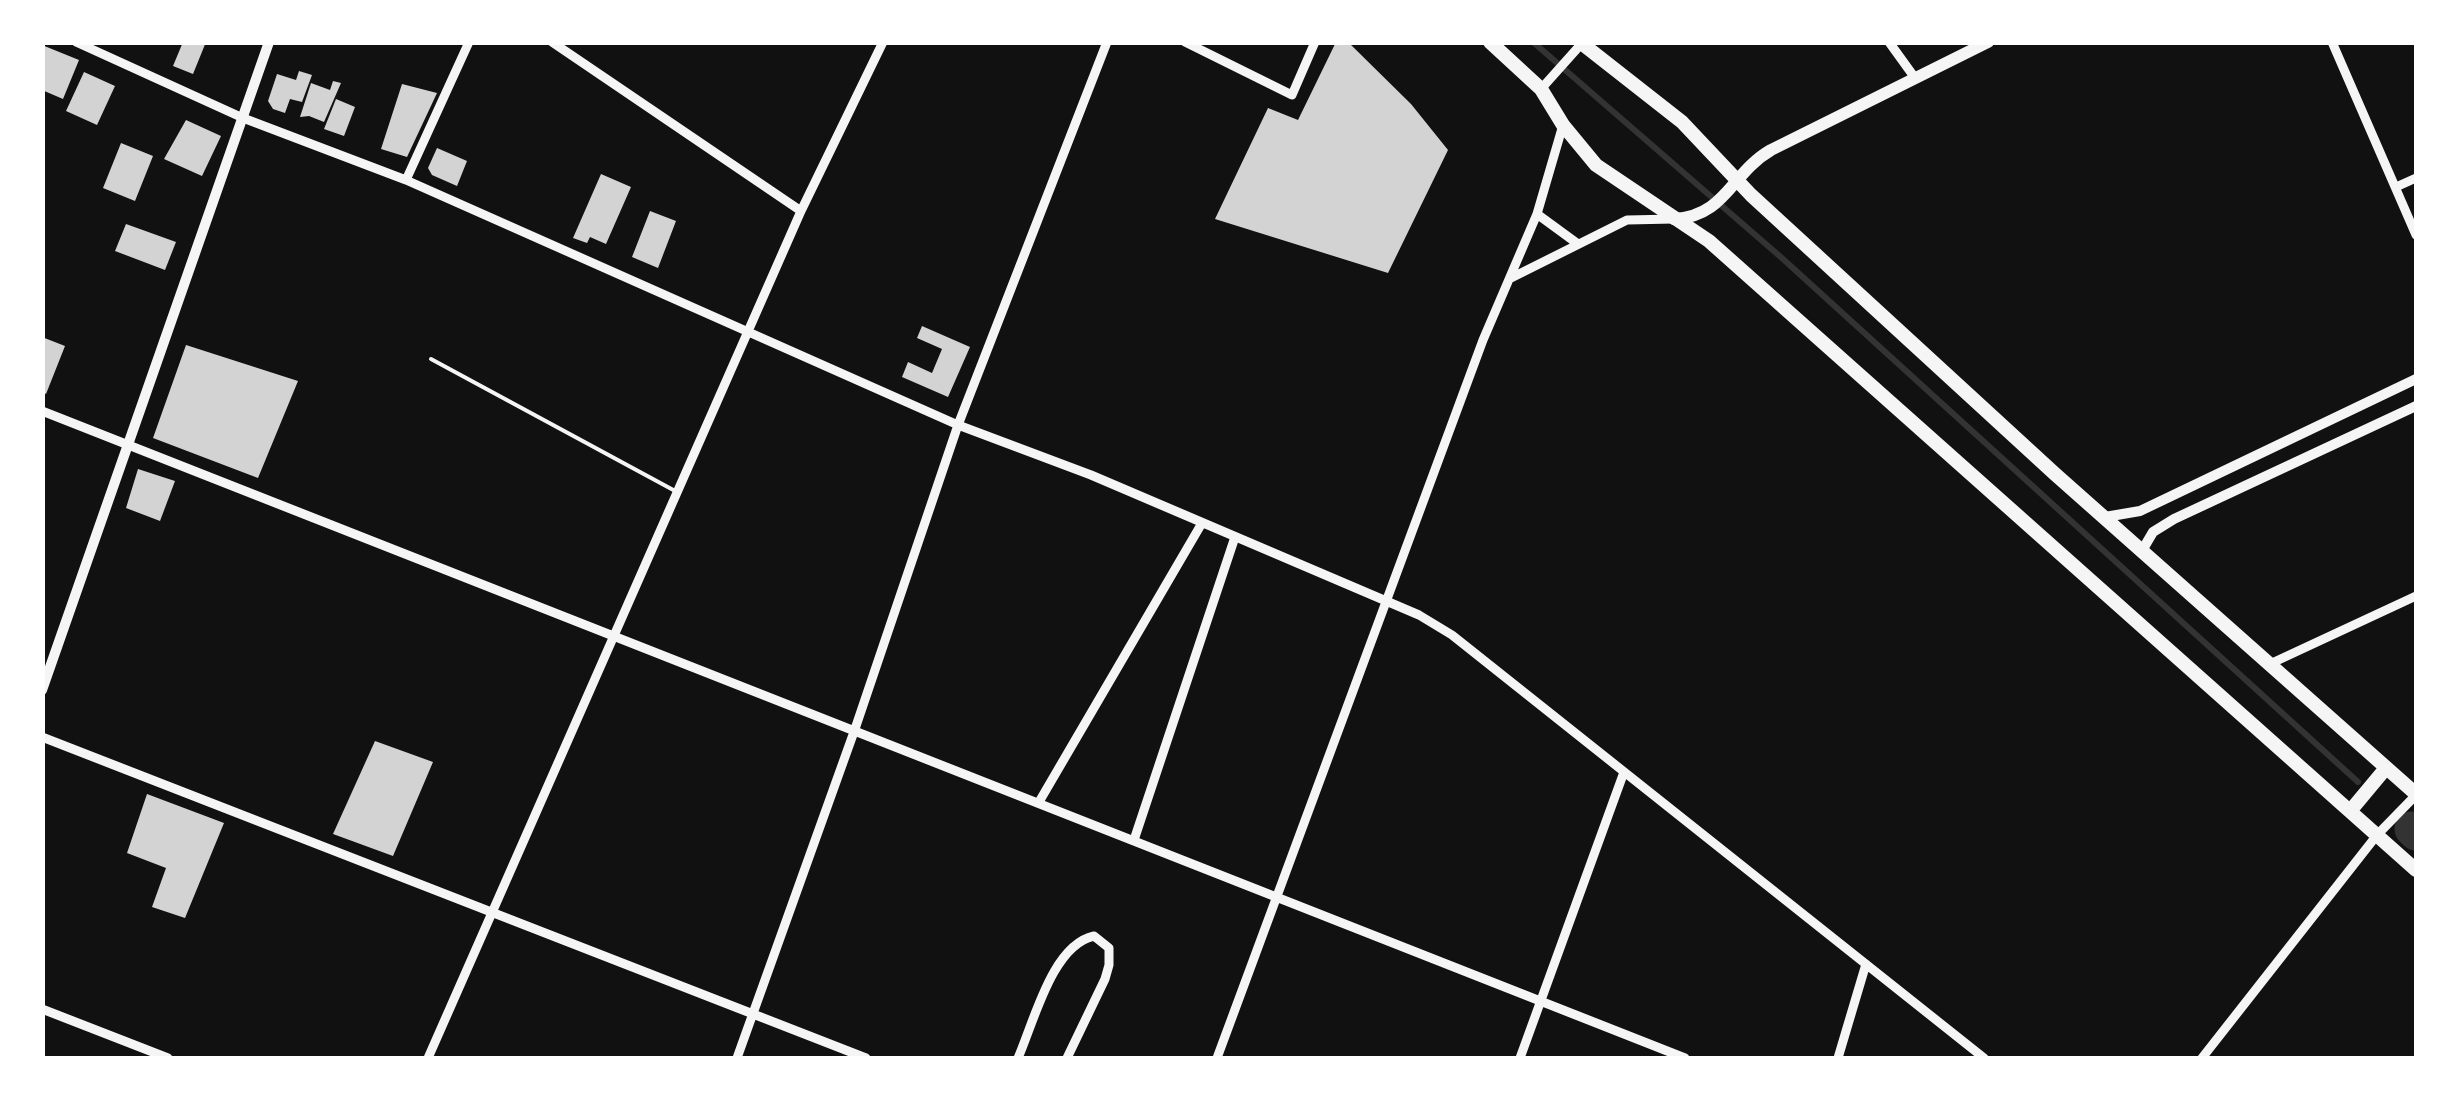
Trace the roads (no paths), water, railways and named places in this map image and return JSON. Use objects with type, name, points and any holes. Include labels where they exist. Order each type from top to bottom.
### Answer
[{"type":"main road","points":[[1490,42],[1545,84],[1563,125],[1596,165],[1709,242],[2416,870]]},
{"type":"main road","points":[[1674,219],[1699,216],[1732,187],[1750,164],[1772,150],[1988,42]]},
{"type":"main road","points":[[1579,46],[1668,110],[1732,187],[2416,794]]},
{"type":"main road","points":[[2351,810],[2386,768]]},
{"type":"street","points":[[76,42],[244,118],[406,180],[958,426],[1090,476],[1419,615],[1452,636],[1984,1058]]},
{"type":"street","points":[[42,690],[269,42]]},
{"type":"street","points":[[406,180],[468,42]]},
{"type":"street","points":[[552,42],[801,211]]},
{"type":"street","points":[[428,1058],[801,211],[883,42]]},
{"type":"street","points":[[737,1058],[855,730],[958,426],[1107,42]]},
{"type":"street","points":[[1185,42],[1292,95],[1314,42]]},
{"type":"street","points":[[1889,42],[1915,78]]},
{"type":"street","points":[[2332,42],[2416,235]]},
{"type":"street","points":[[1545,84],[1579,46]]},
{"type":"street","points":[[1217,1058],[1482,340],[1537,214],[1563,125]]},
{"type":"street","points":[[2396,187],[2416,178]]},
{"type":"street","points":[[1537,214],[1578,244]]},
{"type":"street","points":[[1510,278],[1627,220],[1674,219]]},
{"type":"street","points":[[2105,517],[2140,511],[2416,379]]},
{"type":"street","points":[[2143,549],[2153,532],[2174,519],[2416,406]]},
{"type":"street","points":[[42,410],[1685,1058]]},
{"type":"street","points":[[1039,802],[1202,523]]},
{"type":"street","points":[[1134,840],[1235,537]]},
{"type":"street","points":[[2272,663],[2416,596]]},
{"type":"street","points":[[42,736],[866,1058]]},
{"type":"street","points":[[1520,1058],[1624,772]]},
{"type":"street","points":[[2202,1058],[2377,835],[2416,794]]},
{"type":"street","points":[[1018,1058],[1060,958],[1080,939],[1094,936],[1109,948],[1109,965],[1067,1058]]},
{"type":"street","points":[[1838,1058],[1866,964]]},
{"type":"street","points":[[42,1009],[168,1058]]},
{"type":"lane","points":[[431,359],[678,492]]},
{"type":"waterway","points":[[1533,42],[1783,259],[2358,782]]},
{"type":"waterway","points":[[2412,829],[2416,833]]}]
